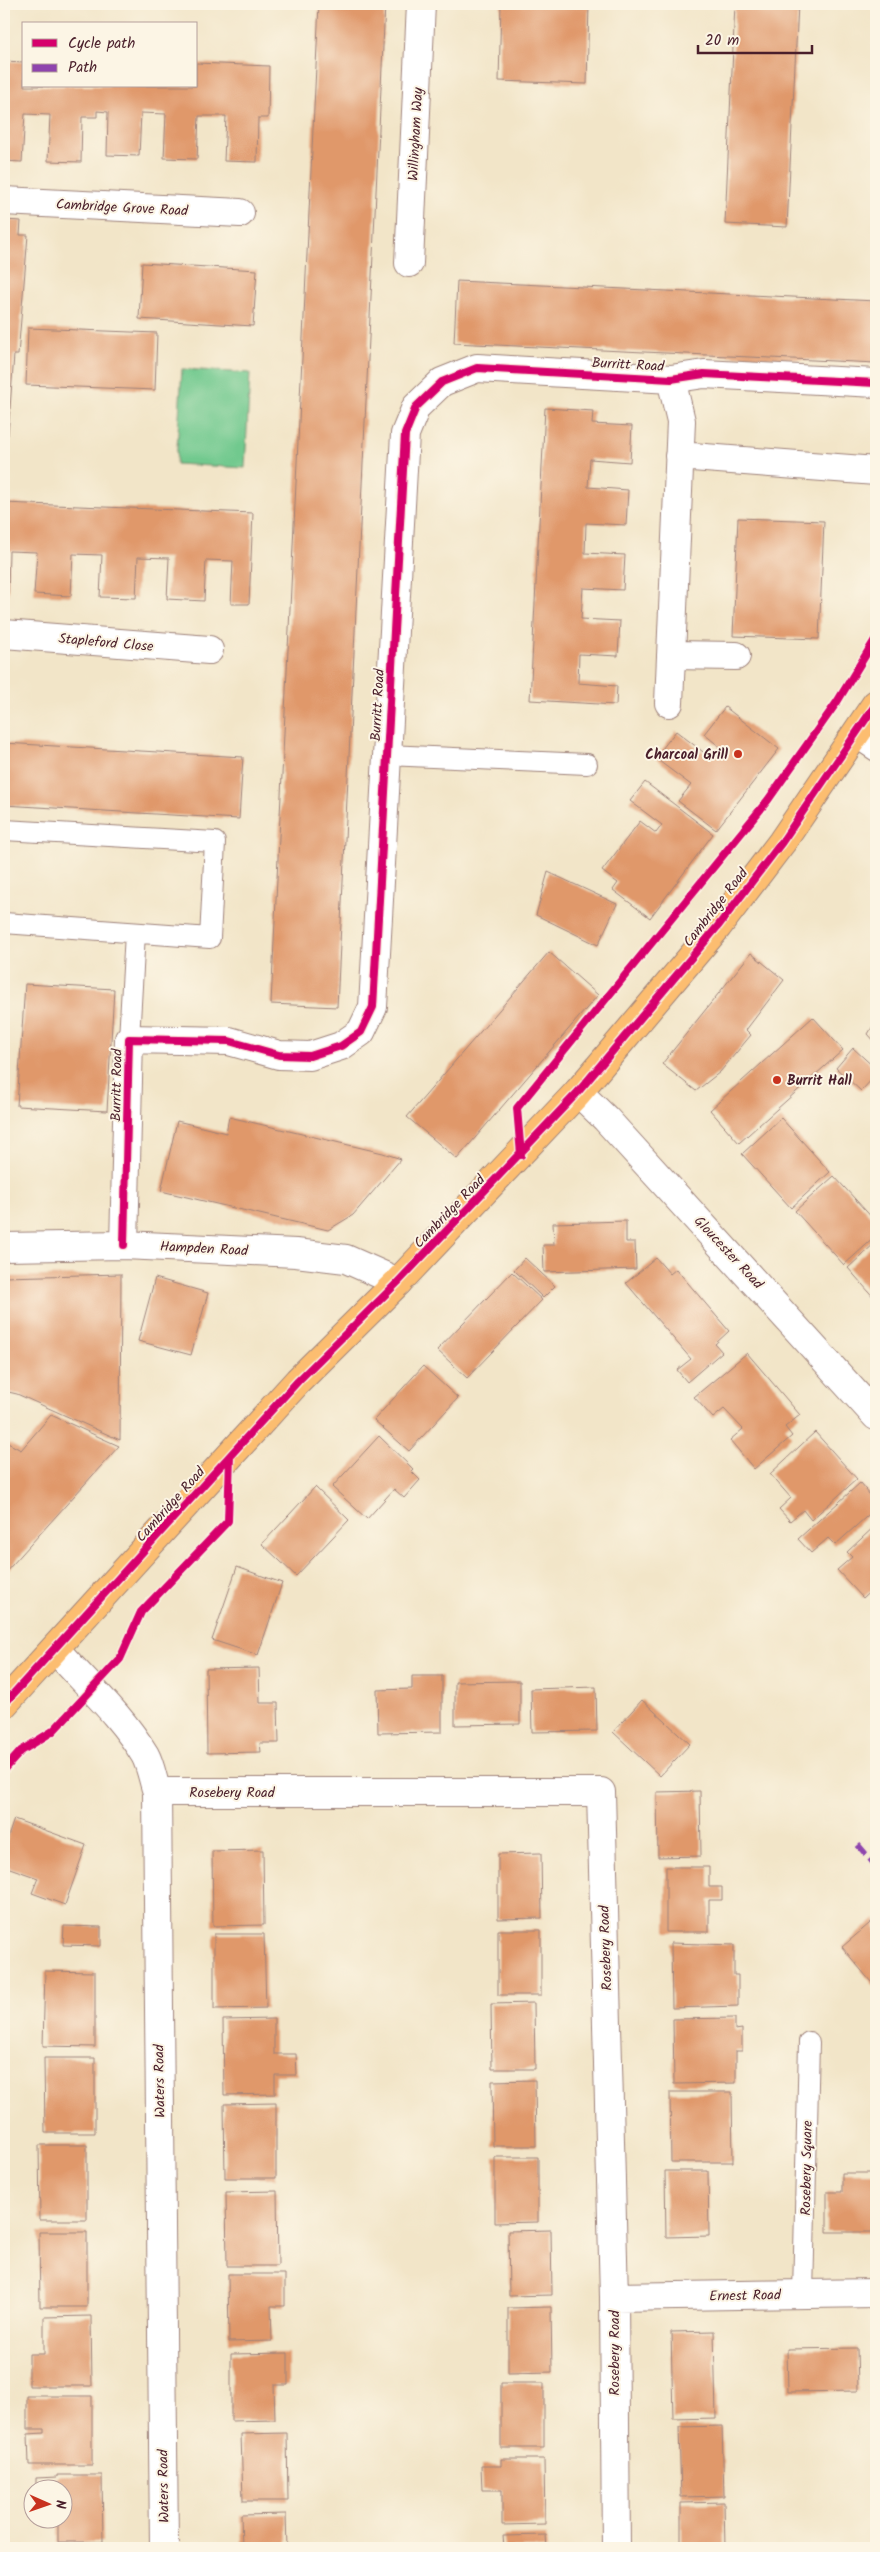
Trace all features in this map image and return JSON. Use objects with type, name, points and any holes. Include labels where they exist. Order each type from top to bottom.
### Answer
[{"type":"main road","name":"Cambridge Road","points":[[4,1704],[298,1381],[398,1282],[578,1092],[718,926],[782,842],[866,744],[876,704]]},
{"type":"street","name":"Willingham Way","points":[[409,263],[421,4]]},
{"type":"street","name":"Cambridge Grove Road","points":[[4,201],[240,213]]},
{"type":"street","name":"Burritt Road","points":[[124,1245],[129,1039],[229,1040],[278,1055],[310,1056],[341,1046],[361,1032],[373,1007],[405,434],[416,407],[442,382],[477,368],[671,379],[704,374],[876,383]]},
{"type":"street","name":"Burritt Road","points":[[669,703],[681,421],[671,379]]},
{"type":"street","points":[[679,456],[876,471]]},
{"type":"street","name":"Stapleford Close","points":[[4,634],[208,650]]},
{"type":"street","points":[[671,655],[736,656]]},
{"type":"street","name":"Gloucester Road","points":[[578,1092],[620,1133],[876,1416]]},
{"type":"street","name":"Hampden Road","points":[[4,1247],[124,1245],[296,1253],[346,1259],[398,1282]]},
{"type":"street","name":"Waters Road","points":[[55,1649],[90,1689],[112,1707],[146,1757],[157,1792],[164,2548]]},
{"type":"street","name":"Rosebery Road","points":[[157,1792],[601,1792],[614,2296],[616,2548]]},
{"type":"street","name":"Ernest Road","points":[[614,2296],[876,2293]]},
{"type":"lane","points":[[387,755],[587,764]]},
{"type":"lane","points":[[4,830],[215,842],[210,938],[4,923]]},
{"type":"lane","points":[[129,1039],[135,933]]},
{"type":"lane","name":"Rosebery Square","points":[[803,2294],[809,2042]]},
{"type":"green space","points":[[182,369],[250,373],[245,468],[176,464]]},
{"type":"building","points":[[319,4],[385,4],[337,1007],[271,1004]]},
{"type":"building","points":[[501,4],[589,4],[587,84],[499,81]]},
{"type":"building","points":[[735,4],[798,4],[787,227],[725,224]]},
{"type":"building","points":[[4,61],[22,62],[22,88],[198,88],[198,63],[269,66],[268,118],[258,118],[257,162],[224,161],[226,116],[199,116],[197,159],[164,158],[166,114],[141,113],[139,156],[107,155],[108,112],[97,111],[97,117],[82,117],[81,162],[48,161],[50,115],[25,114],[22,162],[4,161]]},
{"type":"building","points":[[4,220],[21,221],[20,235],[28,235],[18,355],[14,355],[8,435],[4,434]]},
{"type":"building","points":[[142,263],[257,270],[253,326],[139,319]]},
{"type":"building","points":[[457,281],[876,301],[876,363],[454,343]]},
{"type":"building","points":[[28,328],[157,333],[155,390],[26,385]]},
{"type":"building","points":[[545,408],[593,411],[592,424],[632,426],[630,462],[590,459],[588,487],[628,490],[626,525],[586,523],[585,553],[625,555],[623,590],[583,588],[581,619],[620,621],[618,656],[579,654],[578,683],[617,686],[616,705],[530,700]]},
{"type":"building","points":[[4,503],[253,513],[249,604],[231,604],[233,561],[206,560],[204,601],[167,599],[169,558],[138,557],[136,598],[100,597],[102,555],[73,554],[71,596],[34,594],[37,552],[9,551],[8,594],[4,594]]},
{"type":"building","points":[[738,518],[824,521],[819,639],[733,636]]},
{"type":"building","points":[[725,707],[779,749],[716,830],[678,801],[691,785],[655,758],[676,731],[711,758],[720,747],[704,734]]},
{"type":"building","points":[[4,743],[243,757],[239,819],[4,805]]},
{"type":"building","points":[[645,782],[713,834],[650,918],[613,890],[618,883],[602,871],[640,821],[656,833],[662,825],[630,801]]},
{"type":"building","points":[[548,872],[617,904],[598,945],[536,915]]},
{"type":"building","points":[[549,952],[598,995],[457,1159],[407,1117]]},
{"type":"building","points":[[751,953],[784,980],[746,1030],[751,1035],[720,1072],[696,1091],[662,1064]]},
{"type":"building","points":[[25,984],[114,989],[107,1111],[17,1106]]},
{"type":"building","name":"Burrit Hall","points":[[813,1017],[843,1050],[739,1143],[710,1110]]},
{"type":"building","points":[[876,1021],[876,1043],[868,1034]]},
{"type":"building","points":[[853,1048],[876,1069],[876,1075],[861,1091],[836,1068]]},
{"type":"building","points":[[229,1117],[383,1153],[401,1159],[353,1215],[328,1230],[161,1191],[177,1121],[226,1133]]},
{"type":"building","points":[[781,1118],[830,1172],[791,1208],[742,1154]]},
{"type":"building","points":[[834,1176],[876,1222],[876,1236],[844,1265],[795,1211]]},
{"type":"building","points":[[626,1221],[626,1242],[635,1242],[636,1269],[544,1272],[543,1245],[554,1245],[553,1223]]},
{"type":"building","points":[[876,1242],[876,1300],[848,1268]]},
{"type":"building","points":[[525,1258],[555,1286],[543,1298],[514,1270]]},
{"type":"building","points":[[656,1258],[670,1274],[676,1269],[729,1331],[715,1344],[722,1352],[687,1382],[677,1370],[691,1359],[626,1283]]},
{"type":"building","points":[[512,1272],[542,1300],[467,1378],[437,1350]]},
{"type":"building","points":[[121,1274],[120,1440],[17,1394],[4,1391],[4,1277]]},
{"type":"building","points":[[155,1278],[208,1293],[191,1355],[138,1341]]},
{"type":"building","points":[[747,1353],[800,1415],[785,1427],[792,1436],[754,1469],[730,1440],[743,1429],[724,1409],[713,1418],[694,1397]]},
{"type":"building","points":[[423,1366],[458,1398],[409,1451],[374,1420]]},
{"type":"building","points":[[51,1415],[119,1446],[4,1574],[4,1441],[21,1450]]},
{"type":"building","points":[[815,1432],[857,1479],[811,1520],[803,1510],[790,1521],[779,1509],[791,1498],[770,1474]]},
{"type":"building","points":[[379,1436],[413,1469],[411,1471],[420,1480],[404,1498],[394,1489],[367,1519],[332,1487]]},
{"type":"building","points":[[860,1483],[876,1502],[876,1508],[835,1545],[828,1538],[811,1553],[798,1539]]},
{"type":"building","points":[[315,1487],[349,1520],[296,1576],[262,1544]]},
{"type":"building","points":[[876,1525],[876,1586],[863,1598],[837,1570],[852,1557],[847,1552]]},
{"type":"building","points":[[237,1567],[282,1583],[258,1655],[212,1640]]},
{"type":"building","points":[[259,1668],[260,1703],[278,1703],[279,1743],[260,1743],[261,1752],[207,1753],[206,1669]]},
{"type":"building","points":[[412,1676],[442,1676],[442,1732],[378,1733],[377,1690],[412,1689]]},
{"type":"building","points":[[520,1681],[520,1724],[455,1725],[455,1682]]},
{"type":"building","points":[[596,1687],[597,1731],[532,1732],[531,1689]]},
{"type":"building","points":[[642,1700],[690,1744],[660,1776],[613,1732]]},
{"type":"building","points":[[700,1791],[701,1856],[658,1857],[657,1792]]},
{"type":"building","points":[[14,1819],[86,1845],[65,1905],[32,1893],[38,1878],[4,1866],[4,1849]]},
{"type":"building","points":[[263,1850],[264,1925],[213,1926],[212,1851]]},
{"type":"building","points":[[541,1853],[542,1918],[498,1919],[498,1854]]},
{"type":"building","points":[[666,1867],[709,1867],[709,1887],[722,1887],[722,1900],[709,1900],[709,1932],[666,1932]]},
{"type":"building","points":[[876,1918],[876,1988],[842,1947]]},
{"type":"building","points":[[64,1926],[101,1927],[101,1946],[63,1945]]},
{"type":"building","points":[[498,1930],[541,1930],[541,1995],[498,1995]]},
{"type":"building","points":[[214,1934],[264,1934],[266,2008],[214,2009]]},
{"type":"building","points":[[671,1943],[734,1945],[734,1975],[738,1975],[738,2006],[672,2008]]},
{"type":"building","points":[[45,1971],[95,1972],[95,2047],[43,2046]]},
{"type":"building","points":[[534,2003],[535,2069],[492,2069],[491,2004]]},
{"type":"building","points":[[735,2018],[735,2030],[742,2029],[742,2051],[736,2051],[736,2083],[674,2084],[673,2019]]},
{"type":"building","points":[[274,2019],[274,2054],[296,2054],[297,2075],[275,2075],[275,2094],[224,2095],[223,2020]]},
{"type":"building","points":[[44,2058],[95,2058],[95,2133],[45,2133]]},
{"type":"building","points":[[535,2080],[536,2146],[493,2146],[492,2081]]},
{"type":"building","points":[[670,2092],[732,2092],[733,2162],[671,2162]]},
{"type":"building","points":[[276,2103],[276,2178],[225,2178],[224,2104]]},
{"type":"building","points":[[39,2145],[87,2145],[87,2220],[40,2220]]},
{"type":"building","points":[[495,2157],[538,2157],[538,2222],[495,2223]]},
{"type":"building","points":[[665,2171],[708,2171],[709,2236],[666,2237]]},
{"type":"building","points":[[842,2173],[876,2173],[876,2232],[827,2232],[827,2192],[842,2192]]},
{"type":"building","points":[[277,2191],[278,2266],[227,2266],[226,2192]]},
{"type":"building","points":[[551,2230],[552,2295],[509,2296],[508,2231]]},
{"type":"building","points":[[39,2232],[87,2232],[87,2307],[40,2307]]},
{"type":"building","points":[[228,2274],[285,2274],[285,2306],[271,2306],[272,2341],[229,2342]]},
{"type":"building","points":[[551,2307],[552,2372],[508,2373],[508,2308]]},
{"type":"building","points":[[91,2316],[92,2386],[29,2386],[29,2354],[44,2354],[44,2317]]},
{"type":"building","points":[[714,2331],[716,2418],[673,2419],[671,2332]]},
{"type":"building","points":[[857,2348],[858,2391],[788,2392],[787,2349]]},
{"type":"building","points":[[288,2353],[288,2385],[274,2385],[275,2420],[231,2421],[231,2354]]},
{"type":"building","points":[[501,2383],[544,2383],[544,2448],[501,2448]]},
{"type":"building","points":[[27,2396],[92,2396],[92,2465],[29,2465],[28,2434],[44,2433],[44,2429],[27,2429]]},
{"type":"building","points":[[722,2426],[724,2496],[681,2497],[679,2427]]},
{"type":"building","points":[[287,2433],[288,2501],[243,2501],[241,2434]]},
{"type":"building","points":[[501,2459],[544,2459],[545,2524],[502,2525],[502,2490],[482,2490],[481,2466],[501,2466]]},
{"type":"building","points":[[57,2475],[102,2475],[103,2542],[58,2542],[58,2530],[72,2530],[72,2480],[36,2480],[36,2478],[57,2477]]},
{"type":"building","points":[[724,2502],[725,2548],[681,2548],[681,2503]]},
{"type":"building","points":[[286,2514],[287,2548],[242,2548],[241,2515]]},
{"type":"building","points":[[546,2535],[547,2548],[504,2548],[503,2536]]},
{"type":"marked path","points":[[858,1845],[876,1866]]},
{"type":"cycle path","points":[[124,1245],[129,1039],[229,1041],[279,1055],[310,1056],[341,1046],[361,1032],[373,1007],[405,434],[416,407],[442,382],[477,368],[671,379],[704,374],[876,383]]},
{"type":"cycle path","points":[[521,1155],[517,1108],[768,800],[837,702],[876,638]]},
{"type":"cycle path","points":[[4,1704],[298,1381],[398,1282],[578,1092],[718,926],[782,842],[876,704]]},
{"type":"cycle path","points":[[4,1770],[21,1751],[53,1731],[120,1659],[141,1612],[228,1521],[230,1456]]},
{"type":"place","name":"Charcoal Grill","points":[[738,754]]},
{"type":"place","name":"Burrit Hall","points":[[777,1080]]}]
